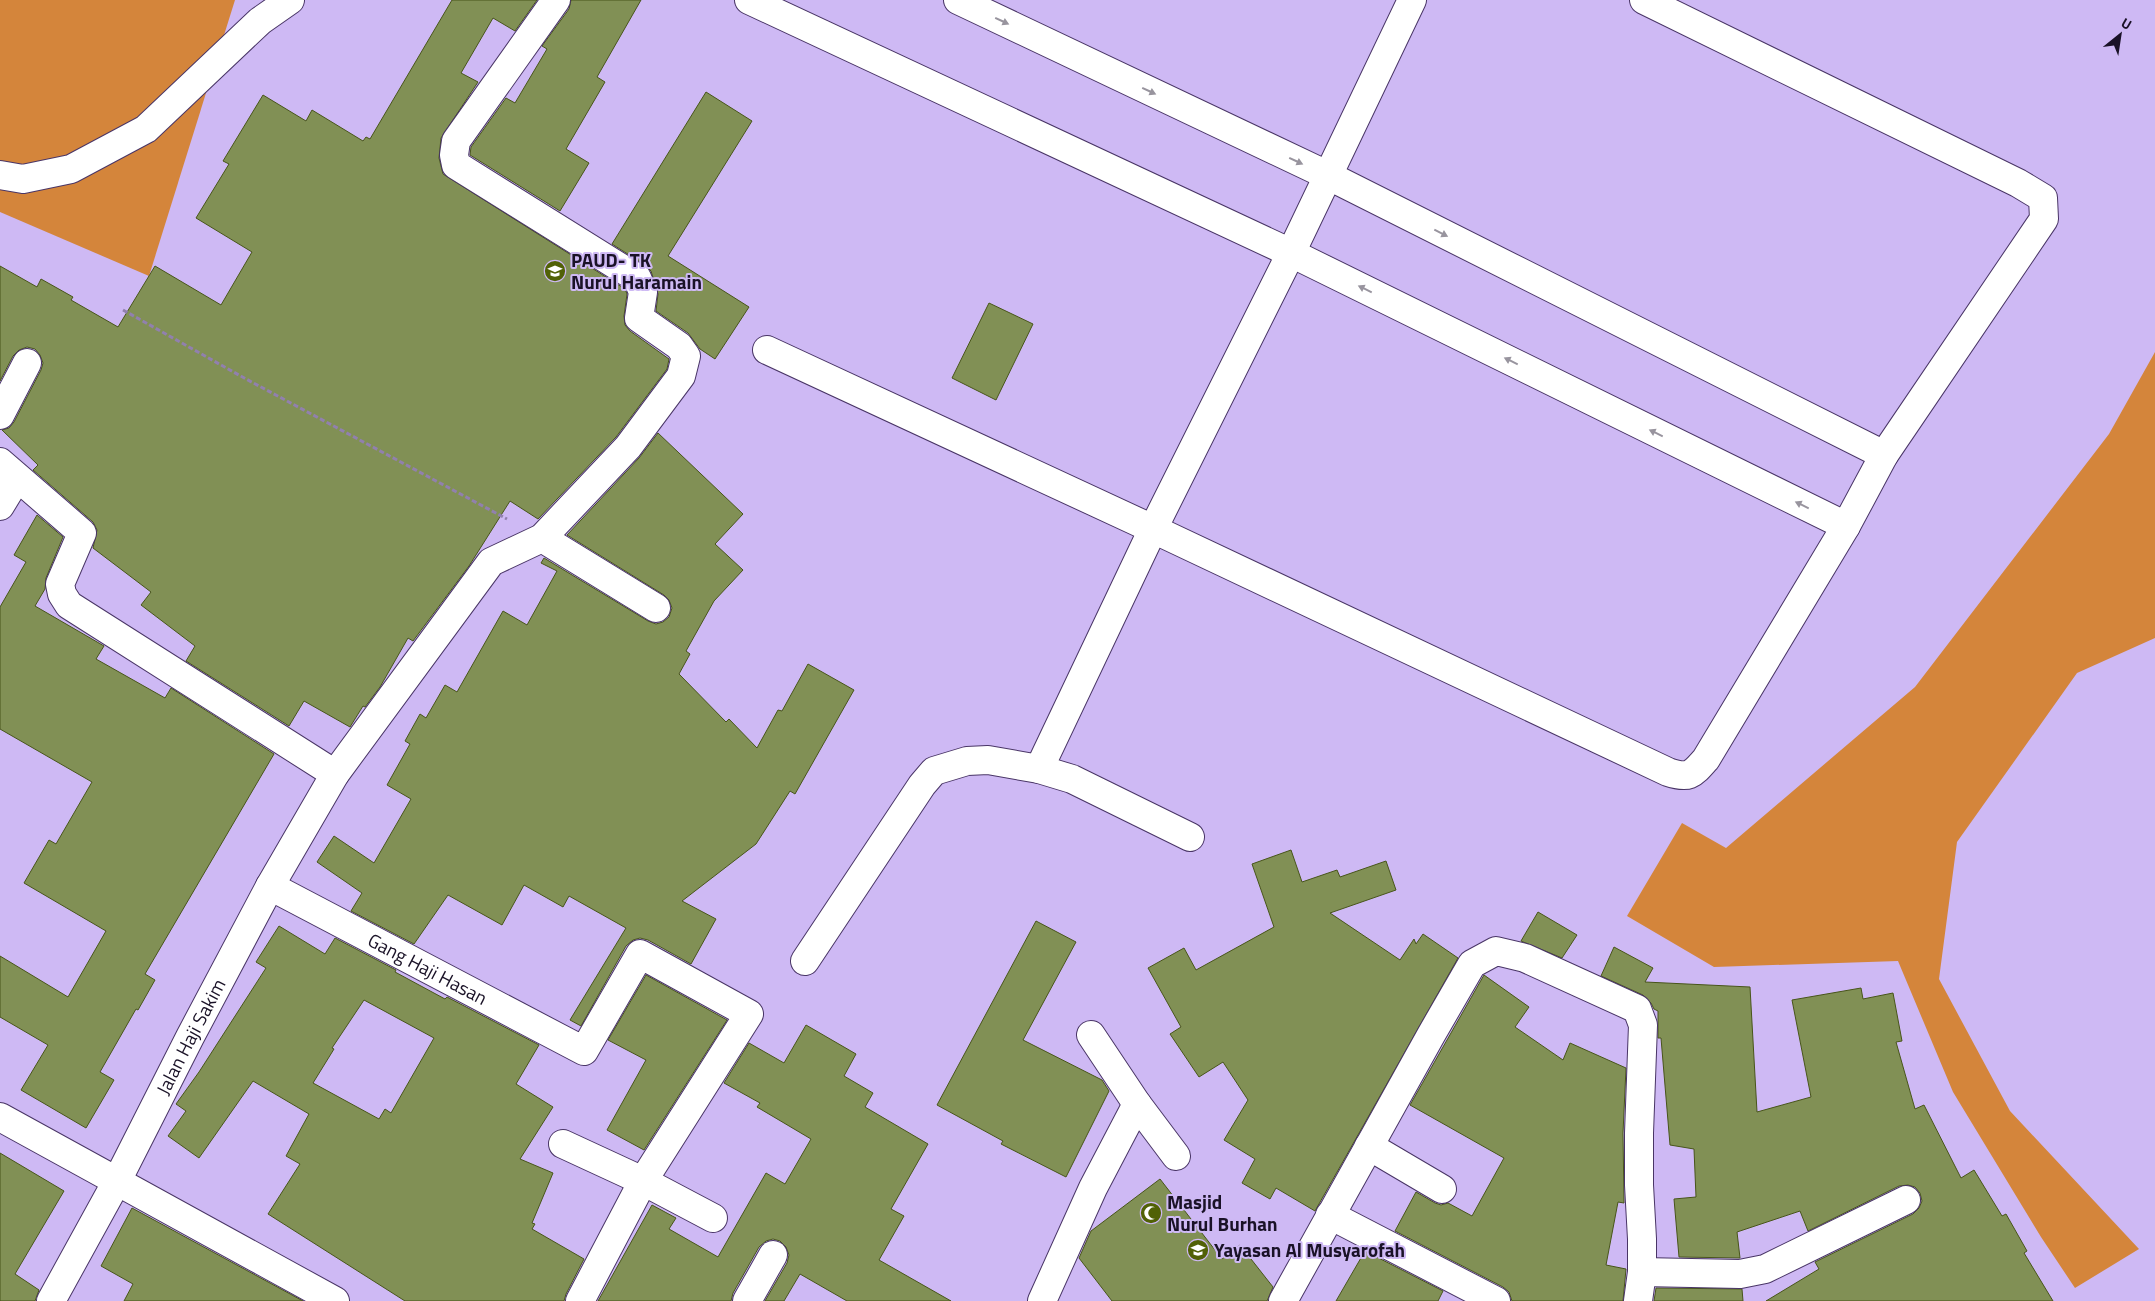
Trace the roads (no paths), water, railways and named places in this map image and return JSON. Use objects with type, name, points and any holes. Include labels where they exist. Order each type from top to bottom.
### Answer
[{"type":"street","points":[[0,175],[22,179],[72,169],[146,129],[260,21],[288,0]]},
{"type":"street","points":[[556,0],[456,141],[454,155],[456,165],[637,278],[643,292],[639,318],[678,346],[686,356],[681,376],[628,447],[542,538],[656,608]]},
{"type":"street","points":[[750,0],[1292,253],[1846,526]]},
{"type":"street","points":[[958,0],[1327,175],[1884,455]]},
{"type":"street","points":[[1039,769],[1153,529],[1292,253],[1327,175],[1412,0]]},
{"type":"street","points":[[767,350],[1153,529],[1668,772],[1681,777],[1692,775],[1706,759],[1846,526],[1884,455],[2044,219],[2043,198],[2018,183],[1644,0]]},
{"type":"street","points":[[0,415],[26,363]]},
{"type":"street","points":[[0,506],[9,470],[82,533],[60,584],[62,594],[69,605],[335,774]]},
{"type":"street","name":"Jalan Haji Sakim","points":[[51,1301],[117,1181],[270,886],[335,774],[491,562],[542,538]]},
{"type":"street","points":[[804,961],[922,785],[934,771],[967,761],[988,760],[1039,769],[1072,779],[1190,837]]},
{"type":"street","name":"Gang Haji Hasan","points":[[270,886],[584,1051],[640,954],[749,1014],[643,1181]]},
{"type":"street","points":[[1283,1301],[1472,964],[1496,951],[1525,958],[1637,1008],[1643,1025],[1639,1159],[1642,1272],[1638,1301]]},
{"type":"street","points":[[1092,1035],[1137,1104],[1176,1156]]},
{"type":"street","points":[[1042,1301],[1094,1188],[1137,1104]]},
{"type":"street","points":[[0,1117],[335,1301]]},
{"type":"street","points":[[563,1144],[643,1181],[713,1218]]},
{"type":"street","points":[[1369,1146],[1442,1189]]},
{"type":"street","points":[[580,1301],[643,1181]]},
{"type":"street","points":[[1642,1272],[1740,1274],[1765,1269],[1906,1200]]},
{"type":"street","points":[[1330,1215],[1496,1301]]},
{"type":"street","points":[[747,1301],[773,1255]]},
{"type":"place","name":"PAUD- TK Nurul Haramain","points":[[555,271]]},
{"type":"place","name":"Masjid Nurul Burhan","points":[[1151,1213]]},
{"type":"place","name":"Yayasan Al Musyarofah","points":[[1198,1250]]}]
